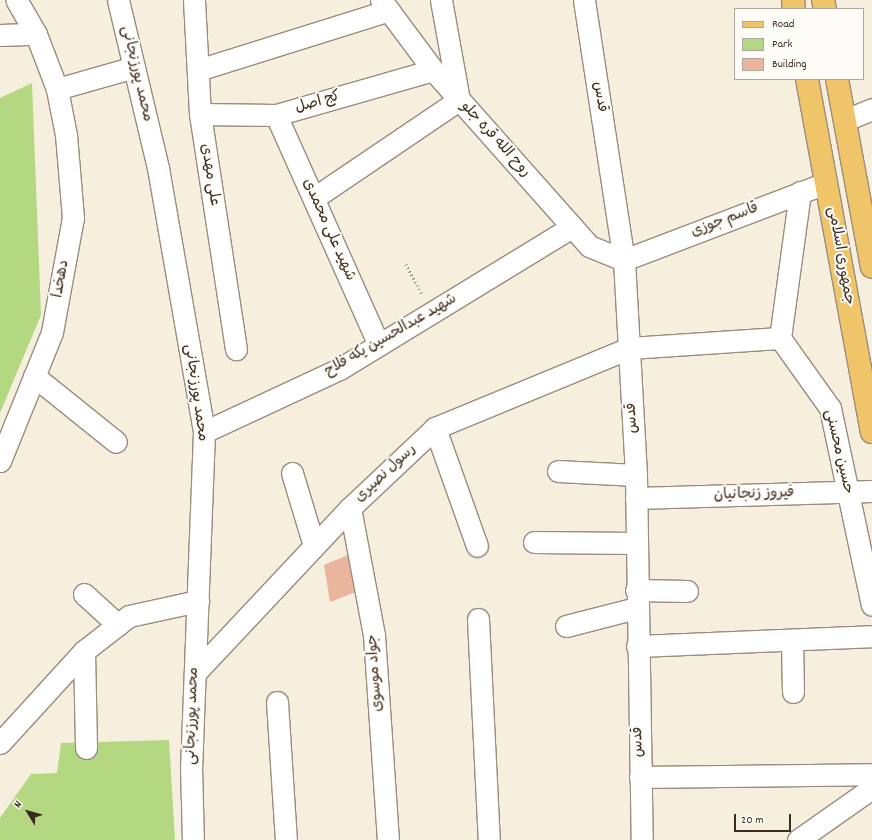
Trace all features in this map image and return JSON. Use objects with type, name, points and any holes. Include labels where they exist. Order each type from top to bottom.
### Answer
[{"type":"main road","name":"جمهوری اسلامی","points":[[807,80],[872,432]]},
{"type":"main road","name":"جمهوری اسلامی","points":[[837,80],[872,267]]},
{"type":"street","name":"دهخدا","points":[[0,460],[52,332],[73,218],[66,135],[57,89],[36,34],[16,0]]},
{"type":"street","name":"محمد پورزنجانی","points":[[118,0],[158,168],[204,432],[195,673],[193,840]]},
{"type":"street","name":"علی مهدی","points":[[194,0],[200,114],[236,349]]},
{"type":"street","points":[[314,198],[459,100],[441,0]]},
{"type":"street","name":"قدس","points":[[590,1],[624,260],[636,475],[636,599],[642,840]]},
{"type":"street","points":[[198,70],[385,5]]},
{"type":"street","name":"روح الله قره جلو","points":[[385,5],[433,70],[589,246],[624,260]]},
{"type":"street","points":[[0,35],[36,34]]},
{"type":"street","points":[[57,89],[134,67]]},
{"type":"street","name":"کج اصل","points":[[200,114],[276,114],[433,70]]},
{"type":"street","points":[[845,120],[872,108]]},
{"type":"street","name":"شهید علی محمدی","points":[[276,114],[379,345]]},
{"type":"street","name":"قاسم جوزی","points":[[624,260],[826,182]]},
{"type":"street","points":[[780,338],[800,192]]},
{"type":"street","name":"شهید عبدالحسین یکه فلاح","points":[[204,432],[341,368],[572,227]]},
{"type":"street","name":"رسول نصیری","points":[[195,673],[350,508],[436,428],[629,348],[780,338]]},
{"type":"street","name":"حسین محسنی","points":[[780,338],[830,408],[872,605]]},
{"type":"street","points":[[34,376],[116,442]]},
{"type":"street","points":[[436,428],[477,546]]},
{"type":"street","points":[[558,471],[636,475]]},
{"type":"street","points":[[292,473],[314,546]]},
{"type":"street","name":"فیروز زنجانیان","points":[[636,498],[872,491]]},
{"type":"street","name":"جواد موسوی","points":[[350,508],[374,635],[388,840]]},
{"type":"street","points":[[534,542],[636,543]]},
{"type":"street","points":[[566,626],[636,599],[687,591]]},
{"type":"street","points":[[84,594],[118,625]]},
{"type":"street","points":[[0,743],[84,651],[129,616],[198,600]]},
{"type":"street","points":[[478,619],[489,840]]},
{"type":"street","points":[[637,646],[872,636]]},
{"type":"street","points":[[792,640],[793,692]]},
{"type":"street","points":[[84,651],[86,748]]},
{"type":"street","points":[[277,702],[286,840]]},
{"type":"street","points":[[640,777],[872,774]]},
{"type":"street","points":[[798,840],[872,788]]},
{"type":"path","points":[[406,264],[431,313]]},
{"type":"green space","points":[[32,83],[41,315],[0,413],[0,98]]},
{"type":"green space","points":[[169,740],[175,840],[0,840],[0,818],[31,774],[57,773],[61,743]]},
{"type":"building","points":[[348,555],[356,592],[330,602],[324,565]]}]
